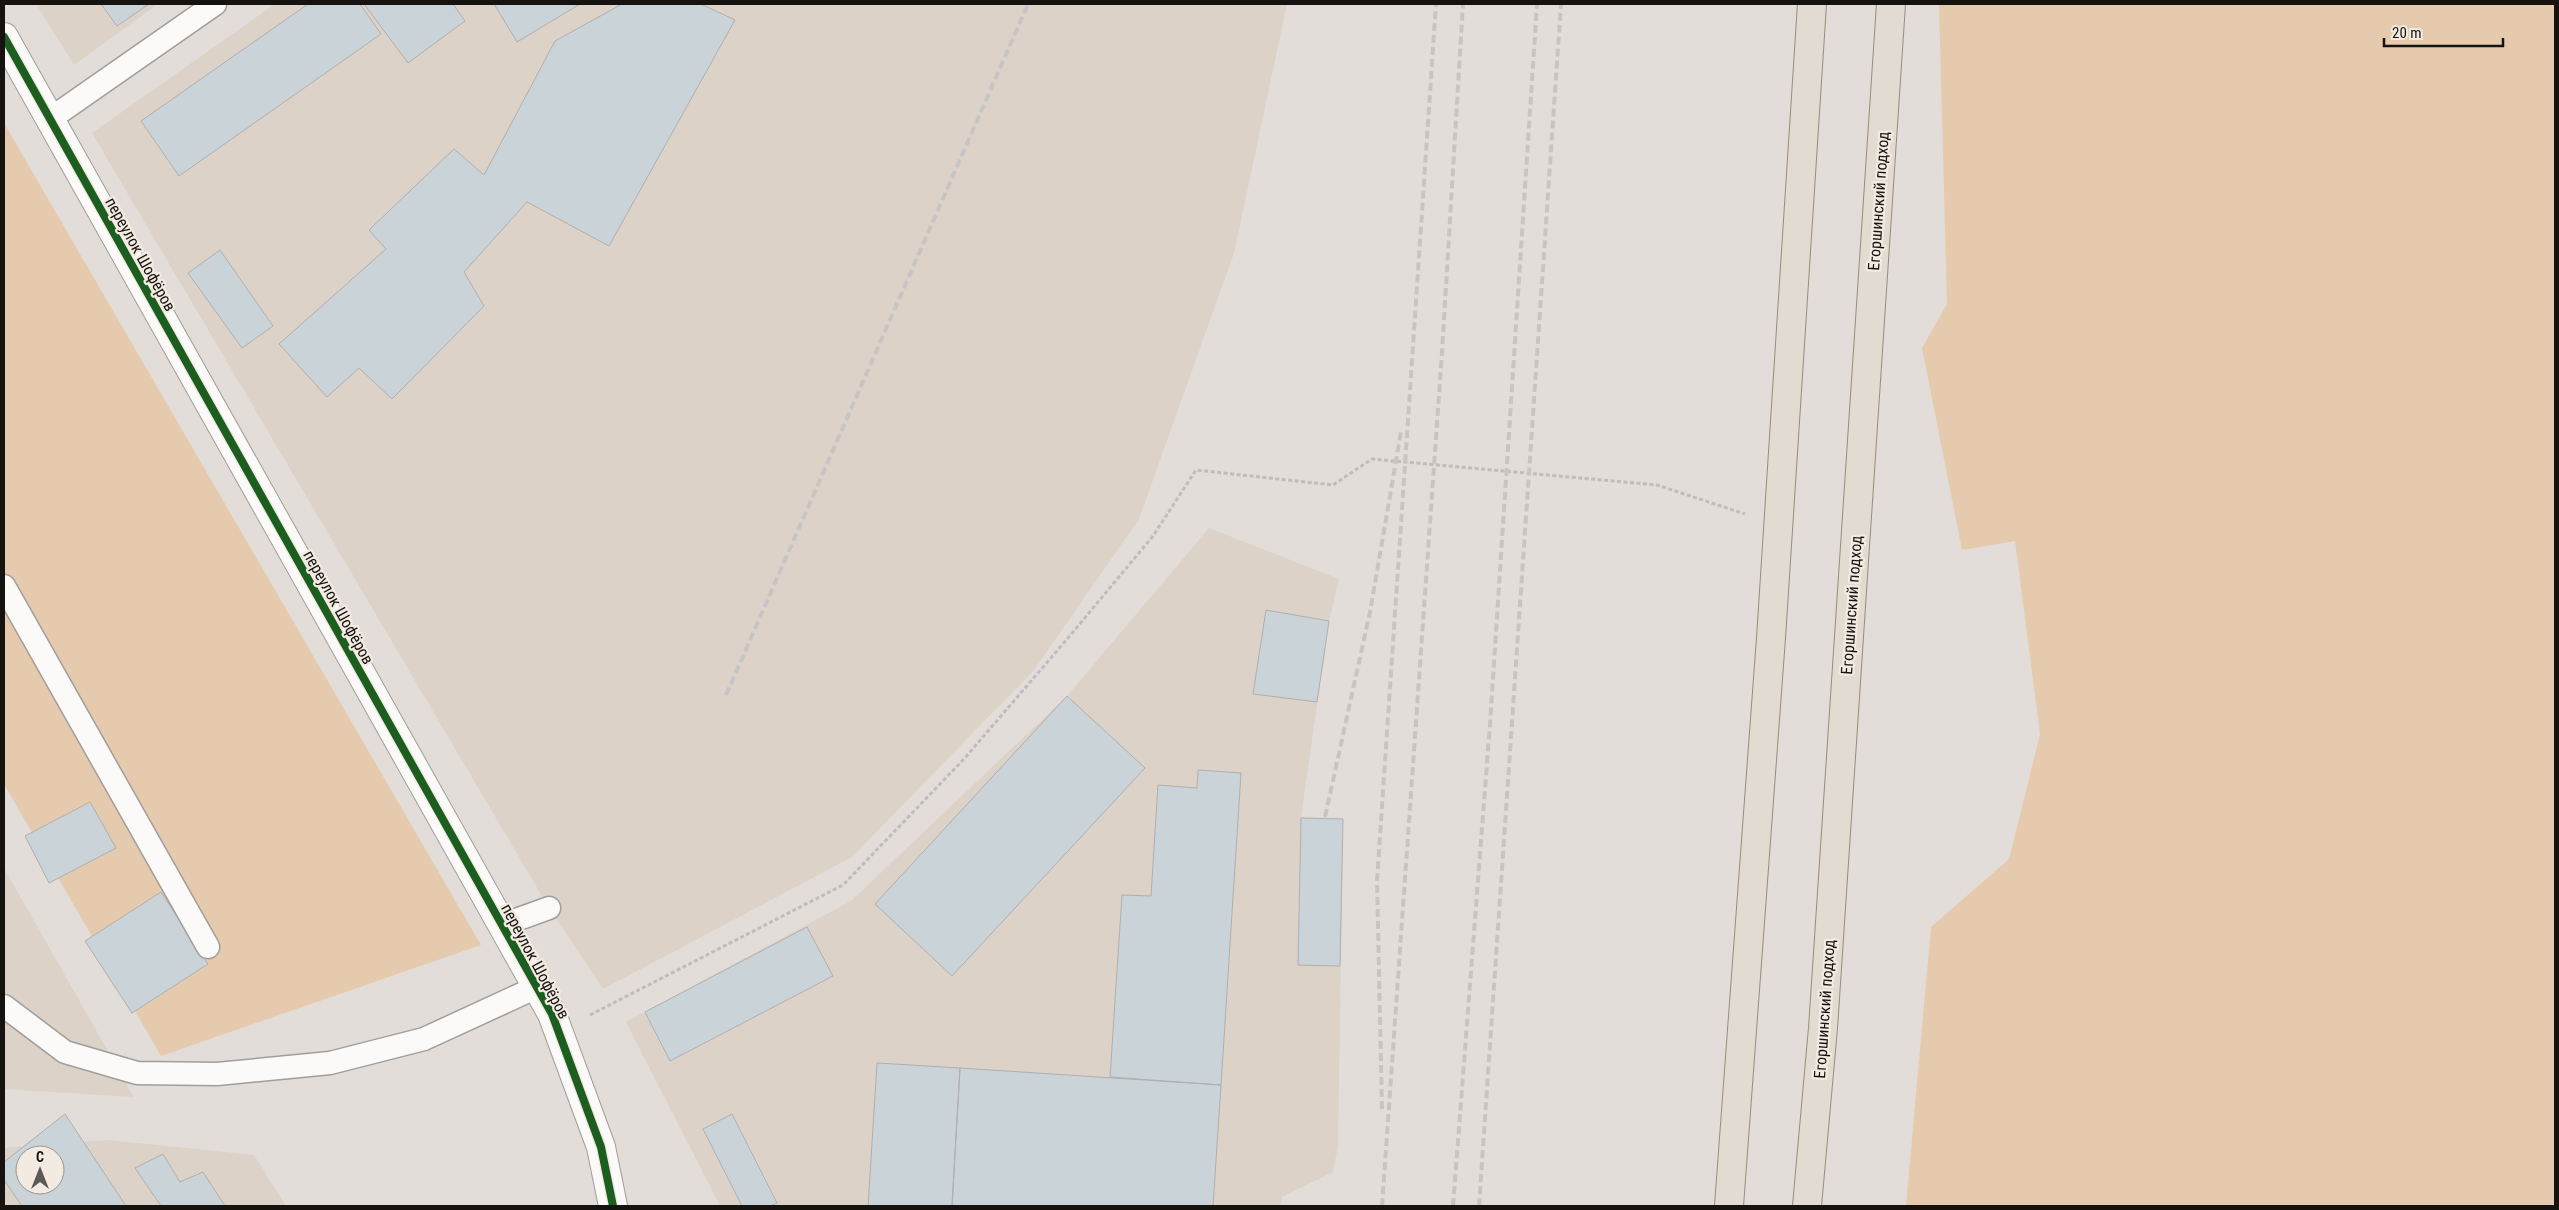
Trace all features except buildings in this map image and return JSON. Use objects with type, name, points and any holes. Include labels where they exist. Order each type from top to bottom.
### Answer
[{"type":"main road","points":[[1729,1206],[1778,525],[1812,4]]},
{"type":"main road","name":"Егоршинский подход","points":[[1808,1206],[1823,1028],[1891,4]]},
{"type":"street","name":"переулок Шофёров","points":[[4,37],[537,987],[558,1030],[602,1147],[613,1206]]},
{"type":"lane","points":[[50,119],[215,4]]},
{"type":"lane","points":[[4,586],[208,946]]},
{"type":"lane","points":[[502,925],[550,908]]},
{"type":"lane","points":[[4,1006],[65,1052],[137,1073],[217,1074],[330,1063],[424,1040],[537,987]]},
{"type":"path","points":[[558,1030],[843,885],[964,759],[1068,638],[1152,536],[1196,470],[1333,485],[1372,458],[1657,485],[1778,525]]},
{"type":"shaded area","points":[[36,4],[158,4],[74,65]]},
{"type":"shaded area","points":[[275,4],[1287,4],[1234,253],[1139,519],[1034,670],[852,857],[603,989],[549,908],[92,133]]},
{"type":"shaded area","points":[[1939,4],[2555,4],[2555,1206],[1906,1206],[1931,927],[2009,859],[2040,734],[2015,541],[1962,550],[1922,348],[1947,304]]},
{"type":"shaded area","points":[[4,123],[481,945],[161,1056],[4,784]]},
{"type":"shaded area","points":[[1209,528],[1339,579],[1329,621],[1301,817],[1343,819],[1338,1146],[1333,1172],[1282,1197],[1281,1206],[720,1206],[626,1022],[851,901],[1067,696]]},
{"type":"shaded area","points":[[4,868],[134,1097],[4,1089]]},
{"type":"shaded area","points":[[108,1140],[254,1155],[286,1206],[4,1206],[4,1148],[15,1147],[15,1195],[65,1195],[65,1145],[43,1145]]},
{"type":"railway","points":[[726,695],[1028,4]]},
{"type":"railway","points":[[1382,1109],[1377,881],[1436,4]]},
{"type":"railway","points":[[1382,1206],[1442,352],[1463,4]]},
{"type":"railway","points":[[1453,1206],[1490,724],[1537,4]]},
{"type":"railway","points":[[1479,1206],[1561,4]]},
{"type":"railway","points":[[1325,817],[1370,612],[1401,432]]},
{"type":"cycle path","points":[[4,37],[552,1014],[601,1147],[613,1206]]}]
